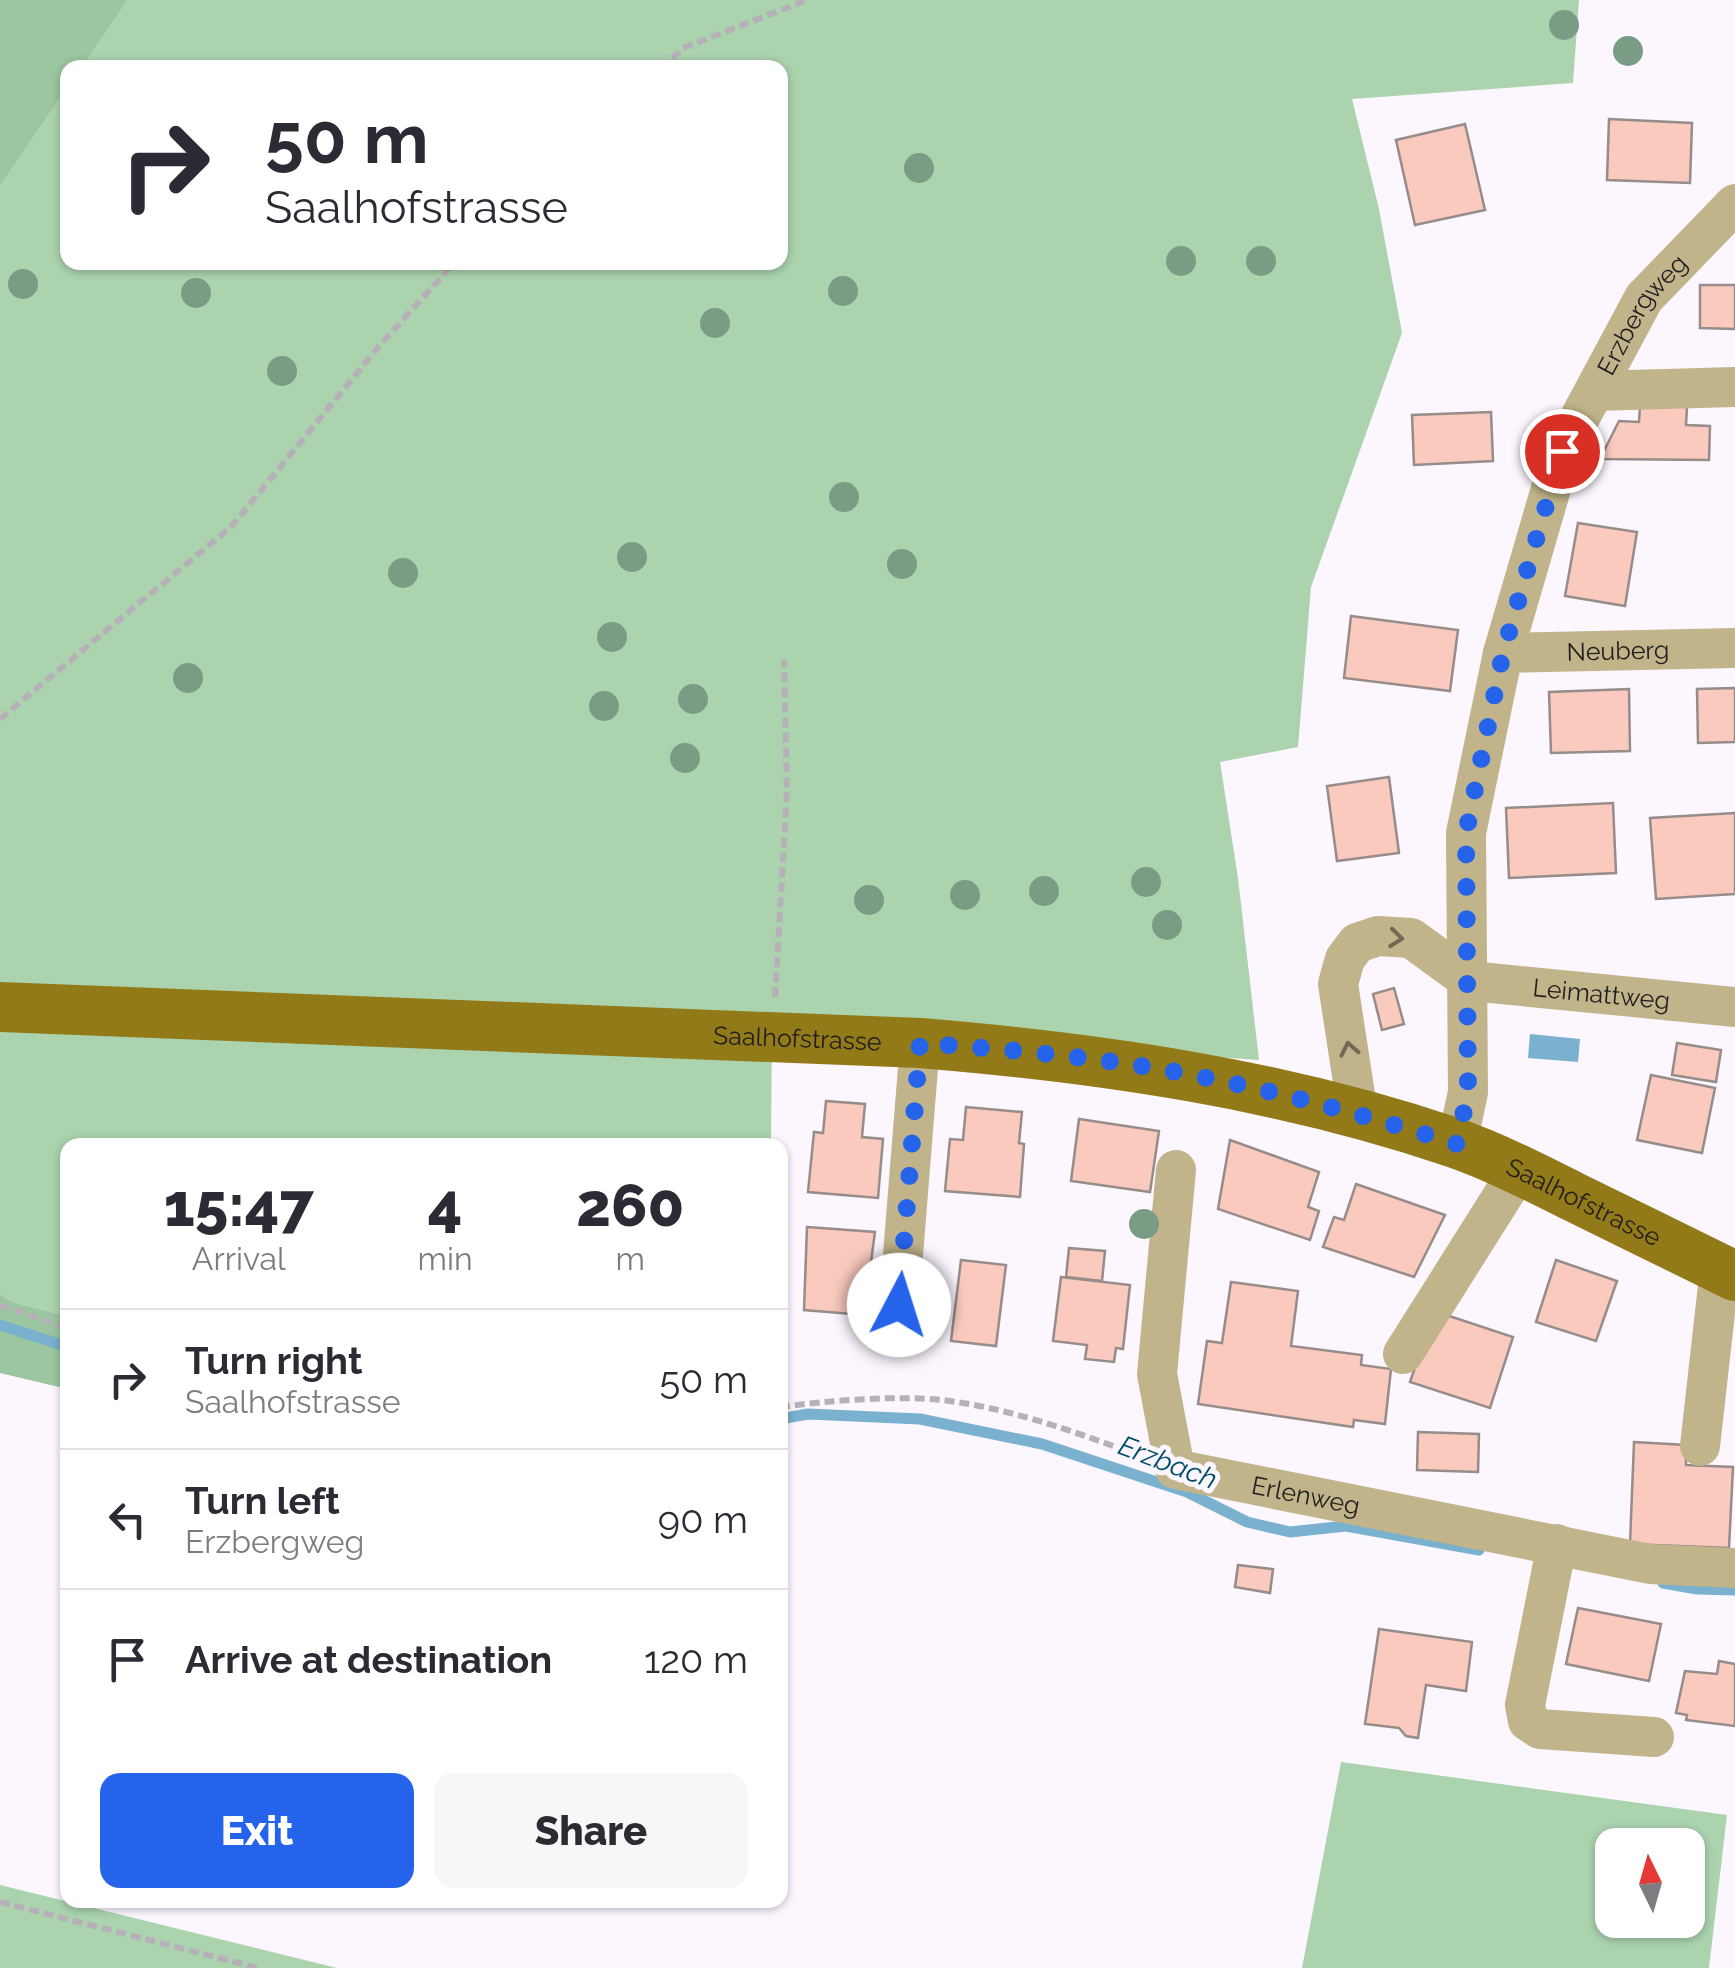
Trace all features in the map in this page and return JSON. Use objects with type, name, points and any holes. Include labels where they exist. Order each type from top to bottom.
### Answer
[{"type":"main road","name":"Saalhofstrasse","points":[[0,1007],[920,1043],[1054,1054],[1158,1069],[1358,1114],[1457,1144],[1519,1170],[1727,1272]]},
{"type":"street","name":"Erzbergweg","points":[[1457,1144],[1468,1092],[1466,833],[1503,653],[1562,451],[1644,298],[1716,242],[1735,204]]},
{"type":"street","points":[[1595,390],[1735,388]]},
{"type":"street","name":"Neuberg","points":[[1503,653],[1735,648]]},
{"type":"street","points":[[1358,1114],[1338,984],[1344,959],[1357,944],[1378,936],[1411,938],[1470,981]]},
{"type":"street","name":"Leimattweg","points":[[1470,981],[1735,1008]]},
{"type":"street","points":[[899,1305],[920,1043]]},
{"type":"street","points":[[1175,1470],[1157,1374],[1176,1170]]},
{"type":"street","points":[[1403,1354],[1519,1170]]},
{"type":"street","points":[[1700,1446],[1727,1272]]},
{"type":"street","name":"Erlenweg","points":[[1175,1470],[1650,1564],[1735,1568]]},
{"type":"street","points":[[1557,1544],[1525,1706],[1528,1721],[1540,1729],[1654,1738]]},
{"type":"path","points":[[670,60],[683,48],[807,0]]},
{"type":"path","points":[[0,719],[232,526],[380,344],[448,270]]},
{"type":"path","points":[[777,1038],[775,990],[787,791],[784,659]]},
{"type":"path","points":[[0,1306],[60,1325]]},
{"type":"path","points":[[788,1406],[826,1401],[941,1400],[1062,1426],[1175,1470]]},
{"type":"path","points":[[0,1902],[258,1968]]},
{"type":"green space","points":[[0,0],[128,0],[87,60],[60,60],[60,98],[0,186]]},
{"type":"green space","points":[[128,0],[1579,0],[1573,83],[1352,99],[1379,209],[1402,333],[1311,587],[1298,747],[1220,762],[1259,1060],[772,1026],[771,1138],[60,1138],[60,1314],[12,1302],[0,1294],[0,186],[60,98],[60,270],[788,270],[788,60],[87,60]]},
{"type":"green space","points":[[0,1294],[12,1302],[60,1314],[60,1387],[0,1373]]},
{"type":"green space","points":[[1341,1762],[1727,1815],[1709,1968],[1302,1968]]},
{"type":"green space","points":[[0,1885],[60,1900],[60,1908],[93,1908],[337,1968],[0,1968]]},
{"type":"water","points":[[1530,1034],[1580,1039],[1578,1062],[1528,1058]]},
{"type":"building","points":[[1609,119],[1692,123],[1690,183],[1607,180]]},
{"type":"building","points":[[1465,124],[1485,210],[1415,225],[1396,140]]},
{"type":"building","points":[[1700,285],[1735,285],[1735,329],[1700,328]]},
{"type":"building","points":[[1640,405],[1687,407],[1686,425],[1710,426],[1709,460],[1600,459],[1619,421],[1639,422]]},
{"type":"building","points":[[1491,412],[1493,461],[1414,465],[1412,415]]},
{"type":"building","points":[[1578,523],[1637,532],[1625,606],[1565,596]]},
{"type":"building","points":[[1351,616],[1458,630],[1450,691],[1344,678]]},
{"type":"building","points":[[1735,688],[1735,742],[1698,743],[1697,689]]},
{"type":"building","points":[[1629,689],[1630,751],[1551,753],[1549,692]]},
{"type":"building","points":[[1389,777],[1399,853],[1337,861],[1327,786]]},
{"type":"building","points":[[1613,803],[1616,873],[1509,878],[1506,808]]},
{"type":"building","points":[[1735,813],[1735,894],[1656,899],[1650,818]]},
{"type":"building","points":[[1394,988],[1404,1024],[1382,1030],[1373,994]]},
{"type":"building","points":[[1677,1043],[1721,1050],[1716,1082],[1672,1075]]},
{"type":"building","points":[[1651,1075],[1715,1088],[1702,1153],[1637,1140]]},
{"type":"building","points":[[826,1101],[865,1104],[862,1137],[883,1139],[878,1198],[808,1192],[814,1132],[823,1133]]},
{"type":"building","points":[[966,1107],[1022,1112],[1020,1197],[945,1191],[950,1139],[963,1140]]},
{"type":"building","points":[[1079,1119],[1159,1131],[1150,1192],[1071,1181]]},
{"type":"building","points":[[1230,1140],[1319,1172],[1308,1207],[1319,1211],[1310,1240],[1218,1209]]},
{"type":"building","points":[[1356,1184],[1445,1215],[1414,1277],[1323,1247],[1334,1217],[1344,1220]]},
{"type":"building","points":[[807,1227],[875,1232],[864,1315],[804,1310]]},
{"type":"building","points":[[1069,1248],[1105,1251],[1102,1281],[1066,1277]]},
{"type":"building","points":[[961,1260],[1006,1265],[996,1346],[951,1341]]},
{"type":"building","points":[[1556,1260],[1617,1281],[1596,1341],[1536,1322]]},
{"type":"building","points":[[1061,1277],[1130,1285],[1123,1349],[1116,1348],[1114,1362],[1085,1359],[1087,1345],[1053,1341]]},
{"type":"building","points":[[1231,1282],[1298,1291],[1291,1346],[1362,1355],[1361,1365],[1391,1369],[1385,1424],[1354,1420],[1353,1427],[1198,1404],[1207,1341],[1222,1343]]},
{"type":"building","points":[[1434,1311],[1513,1337],[1490,1408],[1410,1382]]},
{"type":"building","points":[[1418,1432],[1479,1434],[1478,1472],[1417,1470]]},
{"type":"building","points":[[1634,1442],[1686,1445],[1686,1465],[1733,1467],[1729,1548],[1630,1544]]},
{"type":"building","points":[[1238,1565],[1273,1569],[1270,1593],[1235,1587]]},
{"type":"building","points":[[1578,1608],[1661,1624],[1649,1681],[1566,1664]]},
{"type":"building","points":[[1379,1629],[1472,1642],[1466,1691],[1426,1685],[1418,1738],[1406,1736],[1399,1728],[1365,1724]]},
{"type":"building","points":[[1719,1661],[1735,1664],[1735,1726],[1686,1720],[1687,1715],[1676,1713],[1685,1671],[1717,1674]]},
{"type":"waterway","name":"Erzbach","points":[[0,1325],[60,1344]]},
{"type":"waterway","name":"Erzbach","points":[[788,1418],[808,1414],[920,1419],[1042,1444],[1187,1492],[1247,1522],[1290,1532],[1346,1526],[1479,1550]]},
{"type":"waterway","name":"Erzbach","points":[[1663,1583],[1735,1590]]},
{"type":"route","points":[[899,1305],[920,1043],[1054,1054],[1192,1075],[1358,1114],[1457,1144],[1468,1092],[1466,833],[1503,653],[1562,451]]}]
